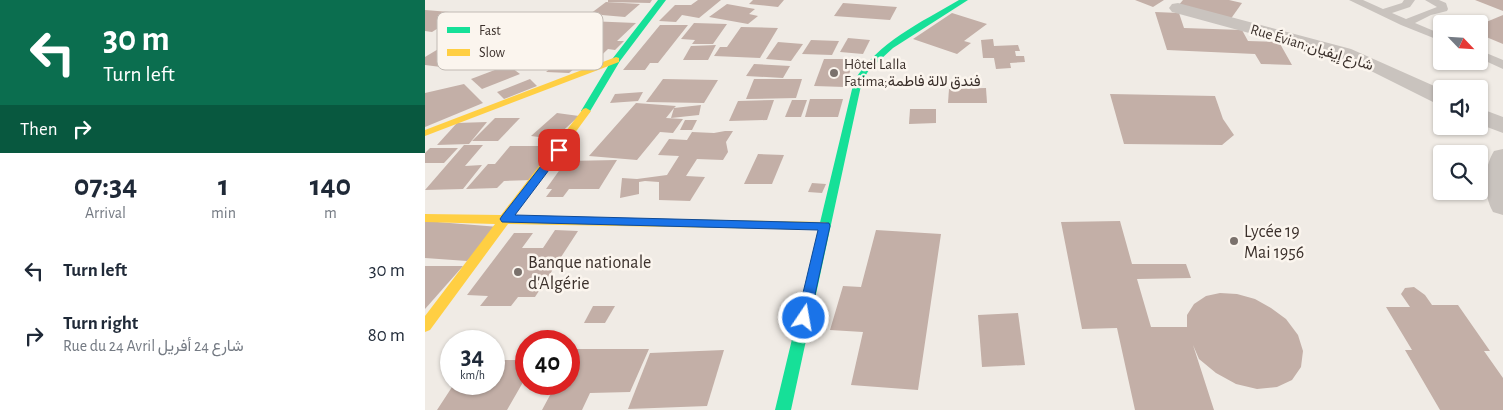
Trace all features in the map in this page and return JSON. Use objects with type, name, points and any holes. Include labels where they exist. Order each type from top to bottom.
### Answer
[{"type":"street","points":[[425,326],[580,122],[616,60],[662,0]]},
{"type":"street","points":[[783,410],[851,108],[863,70],[882,52],[964,0]]},
{"type":"street","name":"Rue Évian;شارع إيفيان","points":[[1178,8],[1344,53],[1373,64],[1433,93]]},
{"type":"street","points":[[603,65],[616,60]]},
{"type":"street","points":[[425,133],[590,70]]},
{"type":"street","points":[[1488,120],[1503,126]]},
{"type":"street","points":[[1503,157],[1499,168],[1498,185],[1503,205]]},
{"type":"street","points":[[425,218],[824,226]]},
{"type":"lane","points":[[1354,0],[1433,35]]},
{"type":"lane","points":[[1384,12],[1406,5],[1410,0]]},
{"type":"lane","points":[[1405,23],[1427,13],[1443,9],[1442,5],[1431,0]]},
{"type":"lane","points":[[1488,58],[1503,64]]},
{"type":"building","points":[[608,0],[652,0],[650,3],[608,2]]},
{"type":"building","points":[[698,0],[721,0],[699,18],[682,15],[676,22],[659,21],[675,5],[691,5]]},
{"type":"building","points":[[753,0],[784,0],[778,7],[749,4]]},
{"type":"building","points":[[1135,0],[1164,0],[1153,7]]},
{"type":"building","points":[[1183,0],[1229,0],[1242,3],[1230,20],[1177,7]]},
{"type":"building","points":[[1475,0],[1503,0],[1503,11]]},
{"type":"building","points":[[606,2],[640,4],[625,17],[603,15],[603,12],[593,12]]},
{"type":"building","points":[[843,3],[897,7],[890,20],[834,16]]},
{"type":"building","points":[[727,4],[755,9],[749,14],[758,16],[748,24],[709,17]]},
{"type":"building","points":[[425,10],[450,12],[437,12],[437,29],[432,32],[425,31]]},
{"type":"building","points":[[1155,12],[1179,13],[1184,28],[1242,30],[1248,41],[1279,42],[1292,65],[1261,64],[1255,54],[1167,50]]},
{"type":"building","points":[[952,13],[987,24],[964,41],[971,43],[957,54],[913,39]]},
{"type":"building","points":[[1503,15],[1503,44],[1488,38],[1488,21]]},
{"type":"building","points":[[603,22],[636,23],[617,41],[624,41],[615,50],[608,49],[603,54]]},
{"type":"building","points":[[694,23],[727,24],[713,44],[692,44],[695,40],[681,39]]},
{"type":"building","points":[[660,25],[688,25],[658,63],[650,63],[645,70],[623,70]]},
{"type":"building","points":[[741,27],[778,28],[760,58],[714,56],[720,47],[727,47]]},
{"type":"building","points":[[848,38],[870,40],[863,54],[840,52]]},
{"type":"building","points":[[993,39],[994,46],[1018,45],[1020,51],[1015,51],[1016,56],[1024,56],[1025,62],[1010,63],[1011,68],[996,69],[994,58],[983,58],[981,40]]},
{"type":"building","points":[[811,40],[839,41],[832,55],[802,54]]},
{"type":"building","points":[[778,42],[803,44],[791,61],[766,59]]},
{"type":"building","points":[[716,45],[708,60],[683,60],[691,46]]},
{"type":"building","points":[[437,50],[437,66],[425,65],[425,57]]},
{"type":"building","name":"Hôtel Lalla Fatima;فندق لالة فاطمة","points":[[824,59],[854,59],[845,87],[814,86]]},
{"type":"building","points":[[754,64],[790,66],[783,78],[746,76]]},
{"type":"building","points":[[495,70],[515,70],[520,74],[482,89],[471,79]]},
{"type":"building","points":[[548,70],[573,70],[569,73],[546,72]]},
{"type":"building","points":[[530,79],[537,86],[504,99],[497,92]]},
{"type":"building","points":[[663,79],[718,80],[704,103],[646,102]]},
{"type":"building","points":[[754,79],[802,79],[796,98],[746,99]]},
{"type":"building","points":[[464,84],[483,103],[425,127],[425,93]]},
{"type":"building","points":[[986,88],[987,103],[948,103],[949,89]]},
{"type":"building","points":[[643,92],[638,101],[610,103],[615,94]]},
{"type":"building","points":[[1110,94],[1215,96],[1223,119],[1234,135],[1222,145],[1124,144]]},
{"type":"building","points":[[810,99],[843,99],[838,117],[805,117]]},
{"type":"building","points":[[774,100],[767,120],[729,121],[738,101]]},
{"type":"building","points":[[792,100],[807,100],[801,117],[785,117]]},
{"type":"building","points":[[636,103],[676,106],[666,118],[683,119],[673,133],[660,132],[637,160],[589,156]]},
{"type":"building","points":[[701,105],[699,115],[671,118],[674,108]]},
{"type":"building","points":[[910,109],[936,109],[936,123],[909,124]]},
{"type":"building","points":[[557,113],[579,116],[554,139],[531,136]]},
{"type":"building","points":[[495,118],[520,118],[498,141],[472,141]]},
{"type":"building","points":[[685,120],[697,120],[692,130],[680,130]]},
{"type":"building","points":[[487,122],[469,144],[437,145],[457,123]]},
{"type":"building","points":[[733,131],[726,142],[728,152],[723,160],[697,159],[686,176],[705,177],[690,201],[659,200],[659,182],[645,181],[639,182],[639,194],[620,198],[622,178],[637,179],[667,175],[679,156],[658,155],[669,139],[687,140],[692,132],[714,133]]},
{"type":"building","points":[[464,145],[483,145],[465,166],[482,165],[463,189],[425,190]]},
{"type":"building","points":[[510,146],[560,146],[533,180],[504,181],[497,188],[466,189],[488,164],[495,164]]},
{"type":"building","points":[[430,148],[458,148],[444,163],[425,163],[425,153]]},
{"type":"building","points":[[758,154],[784,155],[772,184],[744,184]]},
{"type":"building","points":[[617,160],[599,189],[569,189],[563,197],[546,197],[552,189],[546,189],[566,161]]},
{"type":"building","points":[[812,183],[826,184],[822,193],[808,192]]},
{"type":"building","points":[[425,221],[499,227],[467,261],[425,258]]},
{"type":"building","points":[[1120,221],[1132,264],[1186,264],[1191,278],[1137,279],[1151,327],[1187,327],[1187,315],[1194,304],[1206,296],[1220,293],[1237,294],[1255,299],[1286,319],[1298,335],[1303,351],[1301,367],[1292,380],[1277,387],[1257,389],[1236,384],[1216,373],[1199,359],[1193,345],[1214,410],[1135,410],[1117,328],[1082,329],[1061,222]]},
{"type":"building","name":"Banque nationale d'Algérie","points":[[555,230],[578,231],[535,297],[518,297],[511,306],[480,306],[488,296],[467,295],[514,233],[533,233],[522,248],[543,248]]},
{"type":"building","points":[[876,230],[941,234],[918,390],[851,385],[863,332],[830,330],[843,286],[861,287]]},
{"type":"building","points":[[425,266],[463,266],[425,309]]},
{"type":"building","points":[[1414,287],[1425,295],[1432,305],[1458,305],[1490,351],[1484,351],[1503,378],[1503,410],[1440,410],[1405,350],[1412,350],[1386,307],[1410,307],[1401,294],[1405,288]]},
{"type":"building","points":[[593,306],[615,306],[605,323],[584,323]]},
{"type":"building","points":[[1018,313],[1025,365],[982,367],[978,315]]},
{"type":"building","points":[[580,349],[649,349],[630,392],[590,393],[582,410],[542,410],[550,395],[580,395]]},
{"type":"building","points":[[724,350],[707,406],[628,409],[650,353]]},
{"type":"building","points":[[505,360],[515,360],[516,395],[507,410],[437,410],[447,395],[505,395]]},
{"type":"traffic: fast","points":[[586,111],[616,60],[662,0]]},
{"type":"traffic: fast","points":[[783,410],[858,81],[866,69],[890,46],[964,0]]},
{"type":"traffic: slow","points":[[603,65],[616,60]]},
{"type":"traffic: slow","points":[[425,133],[590,70]]},
{"type":"traffic: slow","points":[[425,326],[586,111]]},
{"type":"traffic: slow","points":[[425,218],[824,226]]},
{"type":"place","name":"Hôtel Lalla Fatima;فندق لالة فاطمة","points":[[834,73]]},
{"type":"place","name":"Lycée 19 Mai 1956","points":[[1234,241]]},
{"type":"place","name":"Banque nationale d'Algérie","points":[[518,272]]},
{"type":"route","points":[[559,150],[506,219],[824,226],[804,318]]}]
